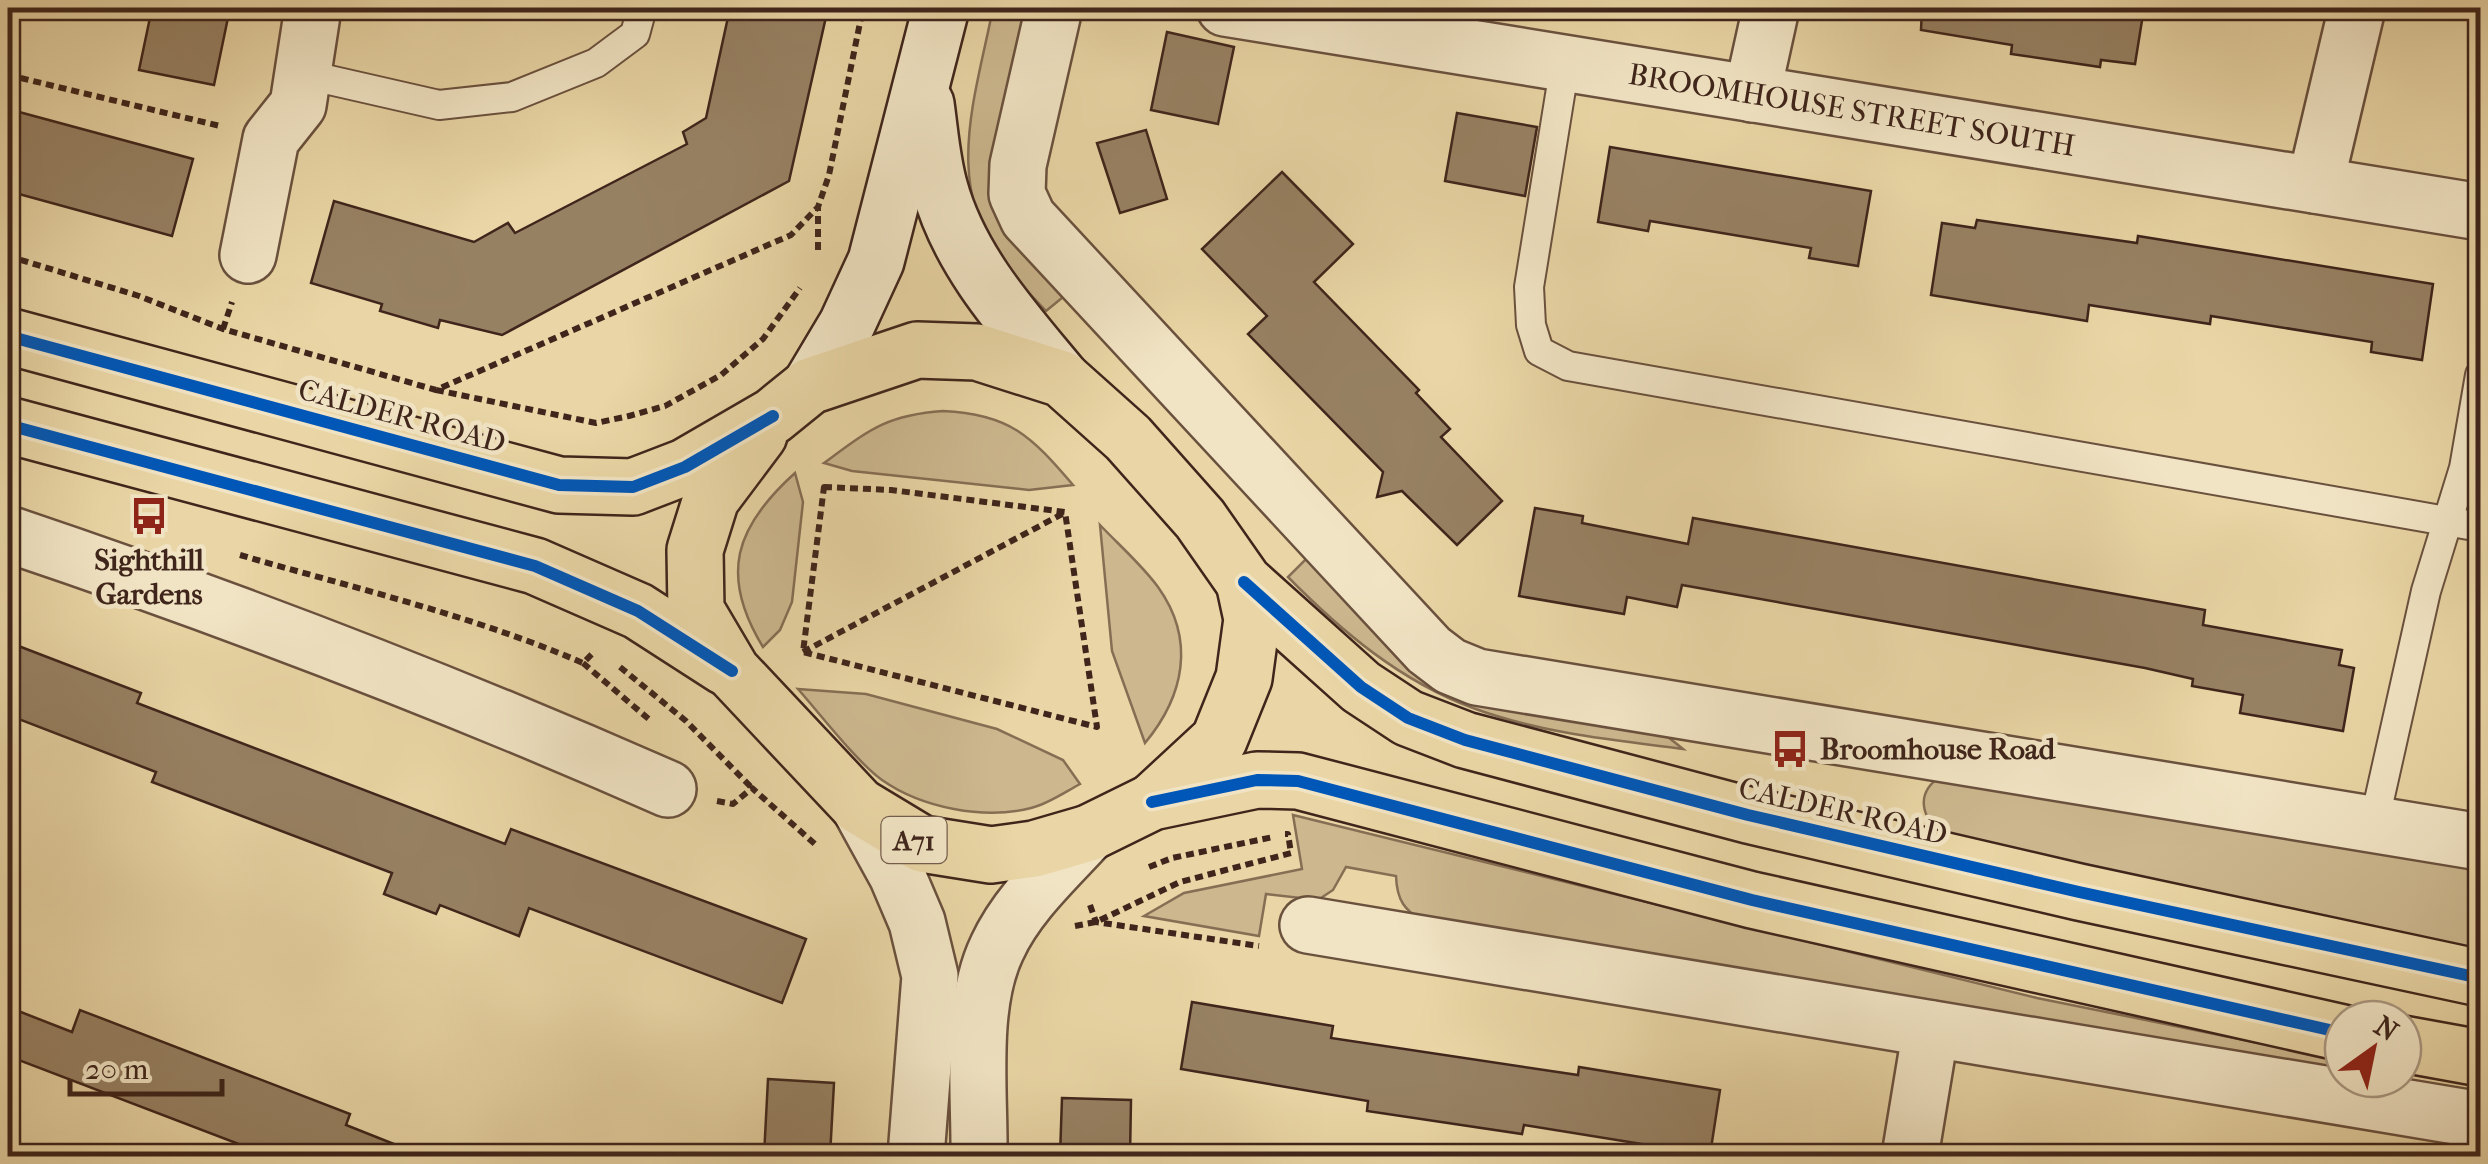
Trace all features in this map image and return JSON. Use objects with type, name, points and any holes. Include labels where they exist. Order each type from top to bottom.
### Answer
[{"type":"main road","name":"CALDER ROAD","points":[[8,336],[559,485],[633,487],[685,468],[792,401],[917,350],[977,352],[1062,379],[1128,438],[1200,519],[1244,582],[1360,687],[1408,718],[1465,740],[1787,824],[2079,892],[2480,978]]},
{"type":"main road","name":"CALDER ROAD","points":[[792,401],[711,499],[695,550],[696,610],[732,671],[859,806],[922,844],[991,855],[1034,850],[1089,833],[1152,802],[1258,780],[1298,780],[1752,900],[2323,1028]]},
{"type":"main road","name":"CALDER ROAD","points":[[8,425],[535,566],[638,611],[732,671]]},
{"type":"main road","name":"CALDER ROAD","points":[[1152,802],[1219,740],[1244,678],[1252,619],[1244,582]]},
{"type":"main road","points":[[2423,1048],[2480,1058]]},
{"type":"street","points":[[248,255],[271,139],[298,104],[313,8]]},
{"type":"street","points":[[792,401],[848,324],[876,262],[940,8]]},
{"type":"street","points":[[1054,8],[1018,165],[1017,194],[1028,218],[1428,650],[1464,671],[1496,680],[2480,842]]},
{"type":"street","name":"BROOMHOUSE STREET SOUTH","points":[[1226,8],[2480,212]]},
{"type":"street","points":[[1752,94],[1771,8]]},
{"type":"street","points":[[2315,185],[2357,8]]},
{"type":"street","points":[[922,82],[939,188],[959,239],[1012,319],[1062,379]]},
{"type":"street","points":[[8,534],[548,714],[668,789]]},
{"type":"street","points":[[859,806],[917,922],[930,976],[916,1156]]},
{"type":"street","points":[[979,1156],[980,1005],[996,948],[1033,894],[1089,833]]},
{"type":"street","points":[[1308,924],[1365,914],[1931,1029],[2480,1120]]},
{"type":"street","points":[[1910,1156],[1931,1029]]},
{"type":"lane","points":[[303,74],[439,106],[512,97],[596,64],[635,34],[642,8]]},
{"type":"lane","points":[[1565,64],[1529,288],[1530,325],[1539,352],[1568,366],[2480,527]]},
{"type":"lane","points":[[2374,824],[2426,591],[2464,468],[2480,374]]},
{"type":"path","points":[[815,257],[820,245],[818,207],[829,175],[864,8]]},
{"type":"path","points":[[8,75],[271,139]]},
{"type":"path","points":[[436,390],[791,236],[818,207]]},
{"type":"path","points":[[8,256],[140,296],[223,329],[436,390],[596,423],[665,406],[721,376],[762,339],[802,285]]},
{"type":"path","points":[[804,652],[824,487],[891,490],[1065,512]]},
{"type":"path","points":[[804,652],[1065,512]]},
{"type":"path","points":[[804,652],[1097,726],[1065,512]]},
{"type":"path","points":[[414,606],[545,647],[583,664],[598,649]]},
{"type":"path","points":[[612,661],[686,721],[752,788],[823,851]]},
{"type":"path","points":[[668,789],[733,804],[752,788]]},
{"type":"path","points":[[1061,928],[1096,922],[1180,882],[1291,853],[1288,834],[1172,858],[1153,866]]},
{"type":"path","points":[[1088,898],[1096,922]]},
{"type":"path","points":[[1096,922],[1283,950],[1308,924]]},
{"type":"shaded area","points":[[993,8],[1025,8],[994,153],[1068,293],[1046,311],[1008,270],[987,239],[969,175],[972,110]]},
{"type":"shaded area","points":[[943,411],[1003,423],[1031,441],[1073,485],[1029,490],[852,471],[824,463],[879,426],[907,416]]},
{"type":"shaded area","points":[[795,473],[803,502],[792,602],[780,630],[763,647],[741,597],[740,553],[758,513]]},
{"type":"shaded area","points":[[1100,525],[1158,587],[1177,627],[1181,647],[1176,687],[1169,706],[1145,743],[1112,651]]},
{"type":"shaded area","points":[[1309,556],[1395,650],[1653,725],[1683,749],[1524,724],[1446,697],[1373,653],[1288,577]]},
{"type":"shaded area","points":[[798,689],[866,694],[997,729],[1063,760],[1080,784],[1044,804],[994,813],[954,809],[916,798],[872,772]]},
{"type":"shaded area","points":[[1943,775],[2480,862],[2480,950],[2072,867],[1939,833],[1928,818],[1924,802],[1928,788]]},
{"type":"shaded area","points":[[1293,815],[2037,998],[2323,1056],[2323,1075],[1429,928],[1405,906],[1398,894],[1396,876],[1346,867],[1333,890],[1318,900],[1266,894],[1259,936],[1144,916],[1184,893],[1302,869]]},
{"type":"building","points":[[152,8],[230,8],[214,85],[139,70]]},
{"type":"building","points":[[730,8],[828,8],[789,181],[502,335],[440,320],[438,328],[380,311],[382,304],[311,283],[334,201],[474,242],[508,223],[515,233],[687,144],[683,132],[706,118]]},
{"type":"building","points":[[1922,8],[2144,8],[2135,64],[2101,60],[2100,67],[2011,54],[2012,45],[1921,30]]},
{"type":"building","points":[[1167,32],[1234,47],[1218,124],[1151,110]]},
{"type":"building","points":[[8,109],[193,159],[172,236],[8,191]]},
{"type":"building","points":[[1457,113],[1537,127],[1525,196],[1445,181]]},
{"type":"building","points":[[1146,130],[1167,199],[1120,213],[1097,143]]},
{"type":"building","points":[[1610,147],[1871,191],[1858,266],[1809,258],[1811,248],[1650,221],[1648,231],[1598,222]]},
{"type":"building","points":[[1282,172],[1353,244],[1314,282],[1419,390],[1416,393],[1450,429],[1441,437],[1502,501],[1457,545],[1402,491],[1377,497],[1383,472],[1248,334],[1267,316],[1202,249]]},
{"type":"building","points":[[1977,220],[2137,243],[2138,236],[2433,284],[2422,360],[2371,352],[2372,342],[2211,316],[2210,324],[2089,305],[2087,321],[1931,295],[1942,223],[1975,228]]},
{"type":"building","points":[[1535,508],[1583,516],[1582,523],[1688,544],[1693,518],[2205,610],[2203,625],[2342,650],[2339,665],[2354,668],[2343,731],[2240,713],[2243,695],[2192,686],[2193,679],[2145,668],[1682,585],[1677,607],[1627,597],[1624,614],[1519,596]]},
{"type":"building","points":[[8,642],[141,693],[137,703],[505,844],[511,829],[806,939],[782,1003],[529,908],[519,936],[440,905],[436,914],[384,894],[392,873],[152,782],[156,772],[8,715]]},
{"type":"building","points":[[1192,1002],[1333,1026],[1331,1038],[1578,1075],[1579,1067],[1720,1090],[1710,1155],[1524,1125],[1522,1134],[1367,1111],[1368,1101],[1181,1069]]},
{"type":"building","points":[[8,1007],[72,1032],[80,1010],[350,1114],[346,1125],[419,1154],[270,1156],[8,1056]]},
{"type":"building","points":[[768,1079],[834,1083],[830,1156],[764,1156]]},
{"type":"building","points":[[1062,1098],[1131,1100],[1130,1156],[1060,1156]]},
{"type":"cycle path","points":[[8,336],[559,485],[633,487],[685,467],[773,416]]},
{"type":"cycle path","points":[[8,425],[535,566],[638,611],[732,671]]},
{"type":"cycle path","points":[[1244,582],[1361,687],[1408,718],[1465,740],[1748,815],[2079,892],[2480,978]]},
{"type":"cycle path","points":[[1152,802],[1257,780],[1298,781],[1752,900],[2323,1028]]},
{"type":"place","name":"Sighthill Gardens","points":[[149,516]]},
{"type":"place","name":"Broomhouse Road","points":[[1790,749]]}]
